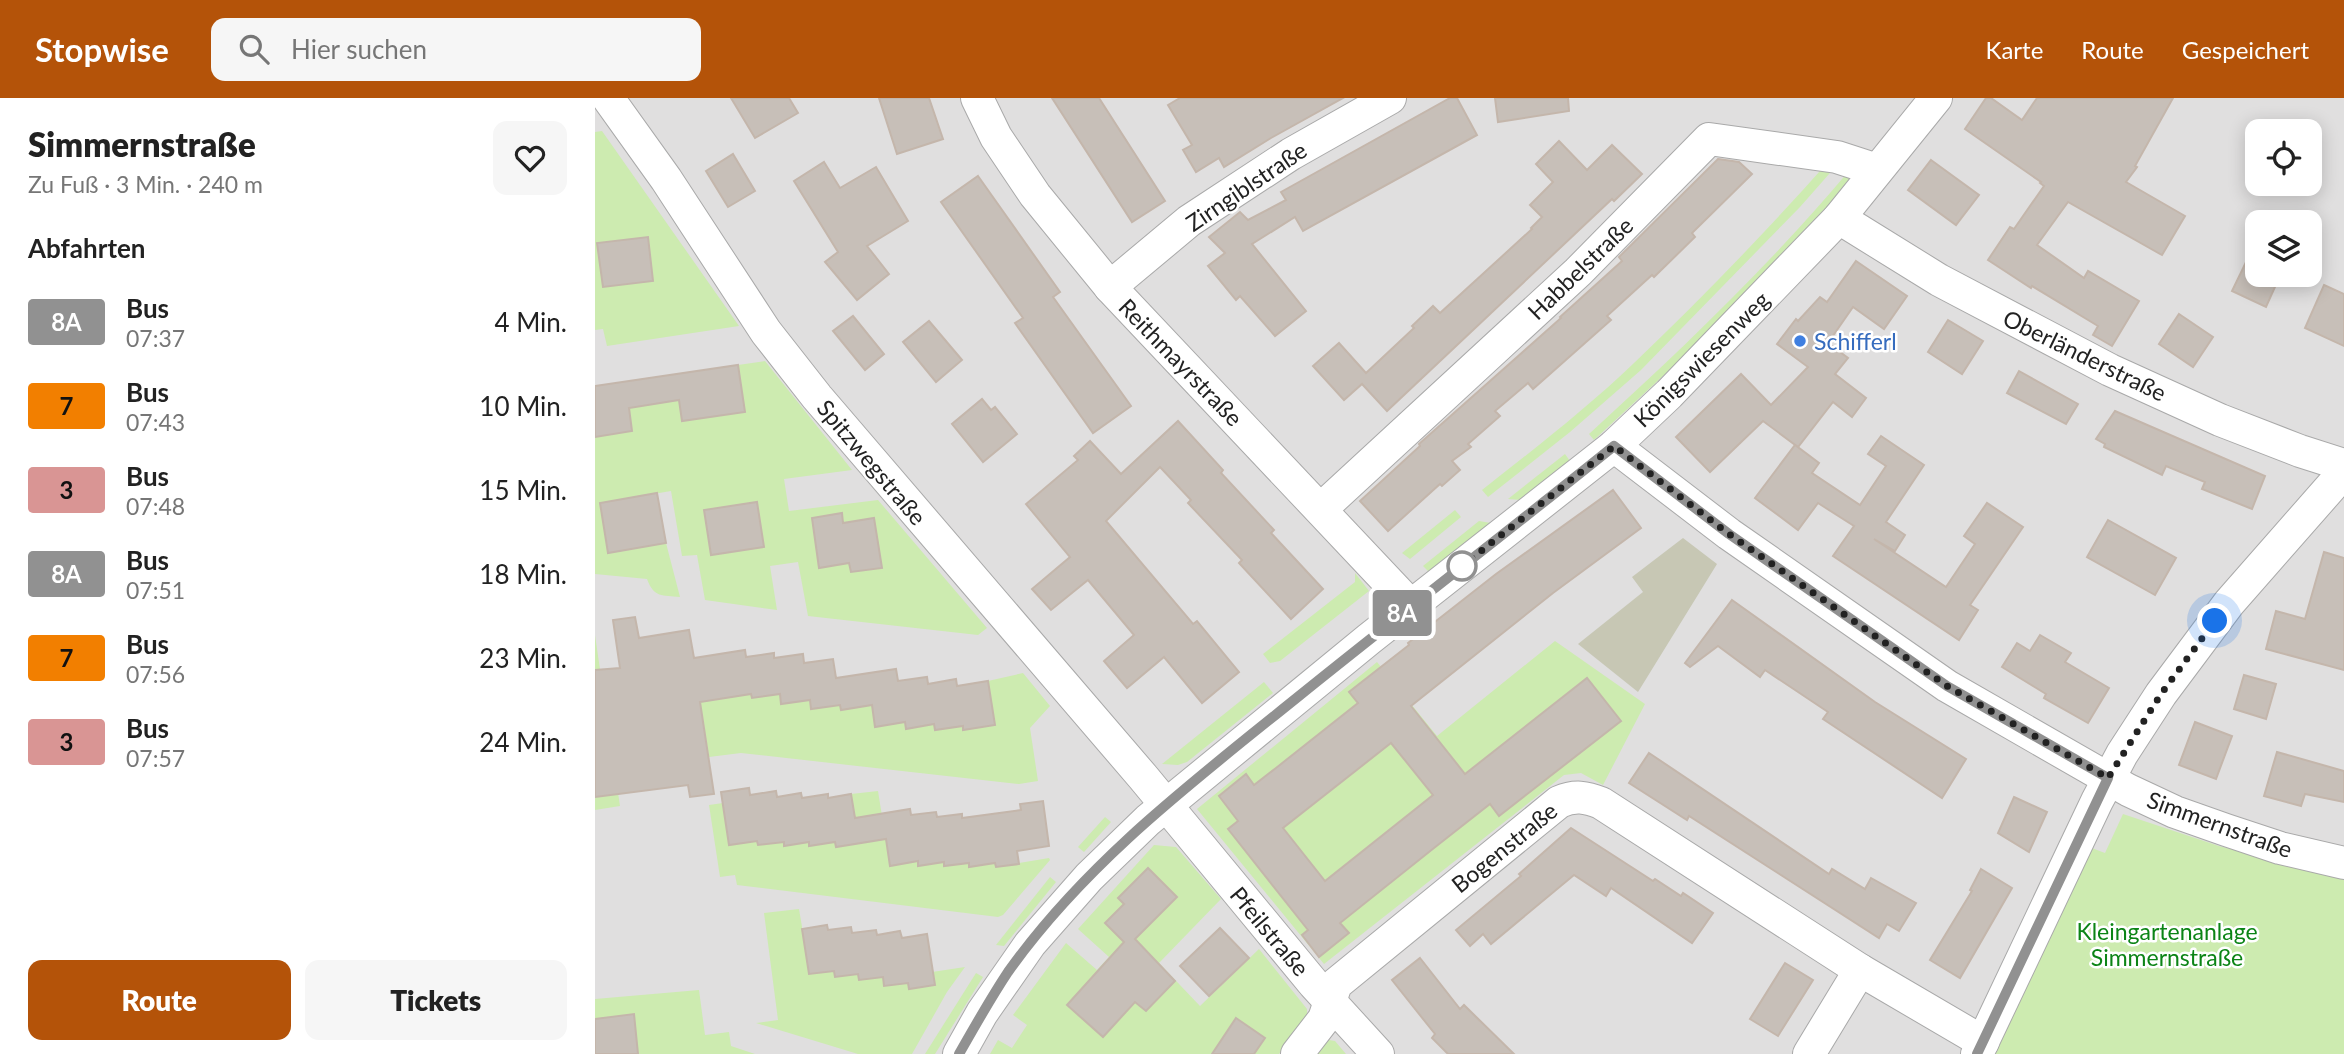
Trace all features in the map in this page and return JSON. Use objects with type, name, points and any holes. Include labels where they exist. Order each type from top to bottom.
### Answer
[{"type":"street","name":"Spitzwegstraße","points":[[608,98],[666,179],[766,332],[915,514],[1165,805]]},
{"type":"street","name":"Reithmayrstraße","points":[[977,98],[996,137],[1035,195],[1110,287],[1411,606]]},
{"type":"street","name":"Zirngiblstraße","points":[[1110,287],[1189,221],[1291,154],[1390,98]]},
{"type":"street","name":"Königswiesenweg","points":[[959,1054],[1008,972],[1089,877],[1165,805],[1614,446],[1669,394],[1839,218],[1936,98]]},
{"type":"street","name":"Habbelstraße","points":[[1321,509],[1578,272],[1709,139],[1837,157],[1877,170]]},
{"type":"street","name":"Oberländerstraße","points":[[1839,218],[1939,280],[2110,370],[2220,420],[2344,465]]},
{"type":"street","name":"Simmernstraße","points":[[1614,446],[1729,534],[1947,686],[2108,778],[2175,812],[2280,848],[2344,863]]},
{"type":"street","points":[[1980,1048],[2108,778],[2161,694],[2229,603],[2344,472]]},
{"type":"street","name":"Bogenstraße","points":[[1297,1054],[1324,1019],[1336,984],[1559,802],[1572,796],[1601,803],[1980,1048]]},
{"type":"street","name":"Pfeilstraße","points":[[1165,805],[1330,1002],[1378,1054]]},
{"type":"street","points":[[1809,1054],[1860,970]]},
{"type":"shaded area","points":[[595,98],[2344,98],[2344,1054],[595,1054]]},
{"type":"shaded area","points":[[1683,538],[1717,564],[1638,692],[1578,644],[1643,592],[1632,577]]},
{"type":"green space","points":[[602,131],[739,326],[607,346],[603,329],[595,330],[595,132]]},
{"type":"green space","points":[[1828,162],[1837,165],[1800,207],[1641,370],[1570,432],[1488,497],[1482,490],[1579,413],[1634,363],[1733,265]]},
{"type":"green space","points":[[1848,172],[1852,177],[1760,281],[1594,440],[1589,434],[1723,307],[1787,241]]},
{"type":"green space","points":[[765,361],[852,470],[784,479],[789,511],[878,500],[987,628],[978,635],[808,616],[798,562],[770,566],[777,610],[705,600],[697,555],[682,556],[671,491],[600,503],[608,553],[666,543],[680,597],[656,593],[647,579],[595,574],[595,437],[629,408],[679,400],[682,421],[745,412],[738,365]]},
{"type":"green space","points":[[1565,454],[1570,461],[1521,500],[1508,499]]},
{"type":"green space","points":[[1455,510],[1461,517],[1410,559],[1402,553]]},
{"type":"green space","points":[[1479,521],[1491,523],[1429,572],[1423,566]]},
{"type":"green space","points":[[1355,573],[1369,591],[1280,661],[1270,663],[1263,654],[1355,582]]},
{"type":"green space","points":[[595,635],[620,806],[595,810]]},
{"type":"green space","points":[[1555,641],[1645,704],[1603,785],[1581,773],[1564,775],[1324,964],[1197,809],[1377,662],[1437,736]]},
{"type":"green space","points":[[1023,673],[1050,706],[1030,728],[1038,781],[1019,784],[741,753],[709,757],[700,701],[751,694],[753,698],[780,694],[782,704],[810,700],[811,709],[840,705],[841,710],[872,705],[876,727],[904,722],[906,729],[934,724],[935,730],[963,726],[963,729],[995,724],[988,681]]},
{"type":"green space","points":[[1264,682],[1273,693],[1187,762],[1178,765],[1162,764]]},
{"type":"green space","points":[[878,791],[890,866],[918,861],[919,866],[944,862],[945,866],[969,863],[970,867],[995,863],[996,867],[1049,858],[1050,860],[1003,915],[998,917],[737,885],[735,875],[720,877],[709,805],[723,803],[730,845],[757,841],[758,845],[809,842],[810,846],[835,842],[836,847],[858,843],[851,794]]},
{"type":"green space","name":"Kleingartenanlage Simmernstraße","points":[[2123,814],[2219,846],[2344,879],[2344,1054],[1991,1054],[2089,847],[2105,853]]},
{"type":"green space","points":[[1105,817],[1111,822],[1084,852],[1078,847]]},
{"type":"green space","points":[[1154,845],[1176,847],[1221,899],[1159,963],[1200,1006],[1259,949],[1307,1009],[1307,1018],[1279,1054],[990,1054],[998,1040],[1012,1048],[1027,1025],[1013,1015],[1066,943],[1097,970],[1109,957],[1078,929]]},
{"type":"green space","points":[[1050,877],[1056,882],[1004,946],[996,945]]},
{"type":"green space","points":[[799,909],[810,974],[834,971],[836,977],[858,974],[860,980],[883,977],[884,986],[908,983],[910,989],[934,985],[932,972],[965,967],[947,992],[912,1054],[858,1054],[756,1023],[778,1020],[764,913]]},
{"type":"green space","points":[[976,973],[983,977],[935,1054],[925,1054]]},
{"type":"green space","points":[[699,990],[705,1035],[729,1032],[731,1046],[755,1054],[595,1054],[595,999]]},
{"type":"green space","points":[[1324,1041],[1335,1041],[1346,1054],[1314,1054]]},
{"type":"building","points":[[731,98],[789,98],[798,113],[755,138]]},
{"type":"building","points":[[879,98],[929,98],[943,139],[897,154]]},
{"type":"building","points":[[1052,98],[1099,98],[1165,201],[1132,222]]},
{"type":"building","points":[[1180,98],[1343,98],[1224,167],[1219,158],[1196,172],[1183,150],[1192,145],[1168,105]]},
{"type":"building","points":[[1450,98],[1457,98],[1477,135],[1303,231],[1295,217],[1252,244],[1306,311],[1275,336],[1240,296],[1236,300],[1208,266],[1225,253],[1209,237],[1240,212],[1248,220],[1286,200],[1281,192]]},
{"type":"building","points":[[1495,98],[1568,98],[1569,111],[1498,122]]},
{"type":"building","points":[[1986,98],[1991,98],[2022,120],[2037,98],[2173,98],[2135,166],[2137,167],[2126,182],[2185,216],[2162,255],[2068,202],[2037,245],[2084,278],[2088,271],[2139,301],[2112,346],[2093,335],[2098,326],[1988,260],[2010,227],[2014,229],[2044,186],[1965,129]]},
{"type":"building","points":[[1559,141],[1587,170],[1612,145],[1642,174],[1614,201],[1612,199],[1387,411],[1362,384],[1344,400],[1313,366],[1339,343],[1366,373],[1414,328],[1412,326],[1433,306],[1440,313],[1532,229],[1542,217],[1530,205],[1553,182],[1536,164]]},
{"type":"building","points":[[733,154],[755,191],[728,207],[706,171]]},
{"type":"building","points":[[1718,159],[1739,162],[1752,174],[1692,233],[1695,237],[1654,277],[1652,275],[1607,316],[1611,320],[1533,389],[1528,383],[1495,411],[1500,416],[1468,444],[1471,447],[1452,461],[1460,470],[1442,486],[1440,484],[1388,531],[1360,501],[1420,446],[1419,444],[1622,261],[1619,257]]},
{"type":"building","points":[[1931,160],[1979,195],[1956,225],[1908,190]]},
{"type":"building","points":[[824,162],[840,188],[876,167],[908,221],[867,246],[889,274],[857,300],[825,262],[838,252],[794,181]]},
{"type":"building","points":[[978,176],[1060,292],[1053,297],[1131,406],[1093,433],[1015,323],[1023,318],[941,202]]},
{"type":"building","points":[[648,237],[653,281],[603,287],[597,243]]},
{"type":"building","points":[[1856,261],[1907,296],[1884,329],[1853,307],[1828,343],[1848,358],[1835,374],[1866,398],[1852,417],[1833,402],[1798,447],[1763,421],[1710,472],[1676,437],[1741,374],[1771,405],[1808,367],[1777,344],[1796,319],[1798,321],[1820,297],[1827,302]]},
{"type":"building","points":[[2245,264],[2245,287],[2275,287],[2266,307],[2232,291]]},
{"type":"building","points":[[2324,285],[2344,294],[2344,346],[2305,328]]},
{"type":"building","points":[[2179,314],[2213,337],[2193,367],[2159,344]]},
{"type":"building","points":[[853,316],[884,354],[865,370],[833,331]]},
{"type":"building","points":[[1948,320],[1983,341],[1962,374],[1928,352]]},
{"type":"building","points":[[929,321],[962,360],[936,382],[903,342]]},
{"type":"building","points":[[738,365],[745,412],[682,421],[679,400],[629,408],[632,431],[595,437],[595,386]]},
{"type":"building","points":[[2019,371],[2078,404],[2066,424],[2007,393]]},
{"type":"building","points":[[982,399],[991,410],[995,407],[1017,434],[983,462],[952,424]]},
{"type":"building","points":[[2115,411],[2265,476],[2252,509],[2202,489],[2205,482],[2166,466],[2162,475],[2104,447],[2105,444],[2096,439]]},
{"type":"building","points":[[1178,421],[1274,530],[1271,533],[1323,589],[1291,619],[1239,563],[1242,560],[1188,503],[1191,500],[1160,467],[1106,521],[1193,624],[1197,621],[1239,672],[1202,703],[1164,657],[1127,688],[1104,661],[1134,635],[1088,580],[1051,610],[1032,589],[1070,557],[1026,504],[1078,460],[1074,456],[1090,441],[1121,474]]},
{"type":"building","points":[[1881,436],[1924,465],[1886,522],[1905,535],[1895,551],[1874,539],[1946,587],[1975,544],[1964,536],[1987,503],[2023,527],[1970,605],[1978,610],[1959,640],[1833,556],[1854,526],[1818,503],[1798,530],[1755,498],[1795,445],[1819,463],[1812,473],[1860,505],[1886,466],[1868,454]]},
{"type":"building","points":[[1613,490],[1641,528],[1553,593],[1411,706],[1465,774],[1587,678],[1621,721],[1499,816],[1490,804],[1340,923],[1349,933],[1319,957],[1302,935],[1308,930],[1228,829],[1238,821],[1219,796],[1246,774],[1254,785],[1358,703],[1349,692],[1496,574]],"holes":[[[1391,743],[1433,795],[1325,881],[1283,828]]]},
{"type":"building","points":[[657,493],[666,543],[608,553],[600,503]]},
{"type":"building","points":[[757,502],[764,547],[711,555],[704,510]]},
{"type":"building","points":[[842,513],[843,523],[874,518],[882,568],[851,572],[849,563],[819,568],[812,518]]},
{"type":"building","points":[[2108,520],[2176,558],[2155,595],[2087,557]]},
{"type":"building","points":[[2324,552],[2344,558],[2344,670],[2266,649],[2276,611],[2305,619]]},
{"type":"building","points":[[1732,600],[1875,702],[1966,759],[1942,798],[1823,719],[1828,712],[1765,670],[1760,677],[1718,646],[1690,667],[1685,663]]},
{"type":"building","points":[[635,617],[639,638],[689,630],[694,658],[745,650],[746,657],[774,653],[774,658],[803,654],[804,663],[833,659],[836,678],[896,669],[898,681],[927,677],[928,684],[956,679],[957,686],[988,681],[995,725],[963,730],[963,726],[935,730],[934,724],[906,729],[905,722],[875,727],[872,705],[841,710],[840,705],[811,709],[810,700],[781,704],[780,694],[752,698],[751,694],[700,702],[714,794],[690,797],[688,785],[595,797],[595,670],[620,668],[613,620]]},
{"type":"building","points":[[2040,635],[2071,653],[2065,662],[2109,688],[2088,723],[2044,698],[2046,694],[2002,667],[2017,643],[2030,651]]},
{"type":"building","points":[[2244,675],[2276,684],[2266,719],[2234,709]]},
{"type":"building","points":[[2195,722],[2232,736],[2216,779],[2179,765]]},
{"type":"building","points":[[2277,752],[2344,771],[2344,802],[2305,794],[2301,806],[2264,796]]},
{"type":"building","points":[[1649,753],[1829,874],[1832,869],[1865,889],[1871,878],[1916,903],[1899,931],[1887,924],[1879,938],[1689,816],[1687,820],[1629,783]]},
{"type":"building","points":[[749,788],[750,795],[776,791],[777,797],[801,793],[802,798],[828,794],[828,798],[851,794],[855,818],[910,809],[911,815],[936,812],[937,817],[962,814],[962,818],[1021,810],[1020,804],[1043,801],[1049,846],[1017,851],[1019,864],[996,867],[995,863],[969,867],[969,863],[944,866],[944,862],[918,866],[918,861],[890,866],[886,839],[836,847],[835,842],[809,846],[809,842],[784,846],[784,842],[758,845],[757,841],[729,845],[721,792]]},
{"type":"building","points":[[2014,797],[2047,812],[2029,852],[1998,833]]},
{"type":"building","points":[[1571,828],[1653,881],[1655,879],[1681,896],[1683,893],[1713,913],[1692,943],[1611,888],[1606,896],[1574,875],[1491,944],[1483,934],[1470,946],[1456,930],[1521,876],[1519,874]]},
{"type":"building","points":[[1148,868],[1177,897],[1135,939],[1175,981],[1146,1011],[1135,1002],[1103,1037],[1067,1005],[1124,942],[1105,923],[1124,904],[1118,898]]},
{"type":"building","points":[[1981,869],[2012,888],[1960,978],[1930,960],[1972,891],[1970,890]]},
{"type":"building","points":[[827,925],[828,930],[851,927],[852,933],[876,930],[877,935],[900,931],[902,938],[927,934],[935,985],[909,989],[908,983],[884,986],[883,977],[859,980],[858,974],[835,977],[834,971],[809,974],[802,929]]},
{"type":"building","points":[[1220,928],[1249,958],[1209,996],[1180,966]]},
{"type":"building","points":[[1420,958],[1460,1009],[1464,1005],[1514,1054],[1448,1054],[1432,1038],[1435,1034],[1392,980]]},
{"type":"building","points":[[1785,963],[1813,980],[1778,1036],[1750,1019]]},
{"type":"building","points":[[634,1014],[638,1054],[595,1054],[595,1019]]},
{"type":"building","points":[[1236,1018],[1265,1038],[1254,1054],[1212,1054]]},
{"type":"bus line","name":"8A","points":[[959,1054],[1008,972],[1030,944],[1089,877],[1148,820],[1369,639],[1614,446],[1729,534],[1947,686],[2108,778],[1977,1054]]},
{"type":"place","name":"Schifferl","points":[[1800,341]]},
{"type":"route","points":[[1462,566],[1614,446],[1729,534],[1947,686],[2108,778],[2161,694],[2215,621]]}]
